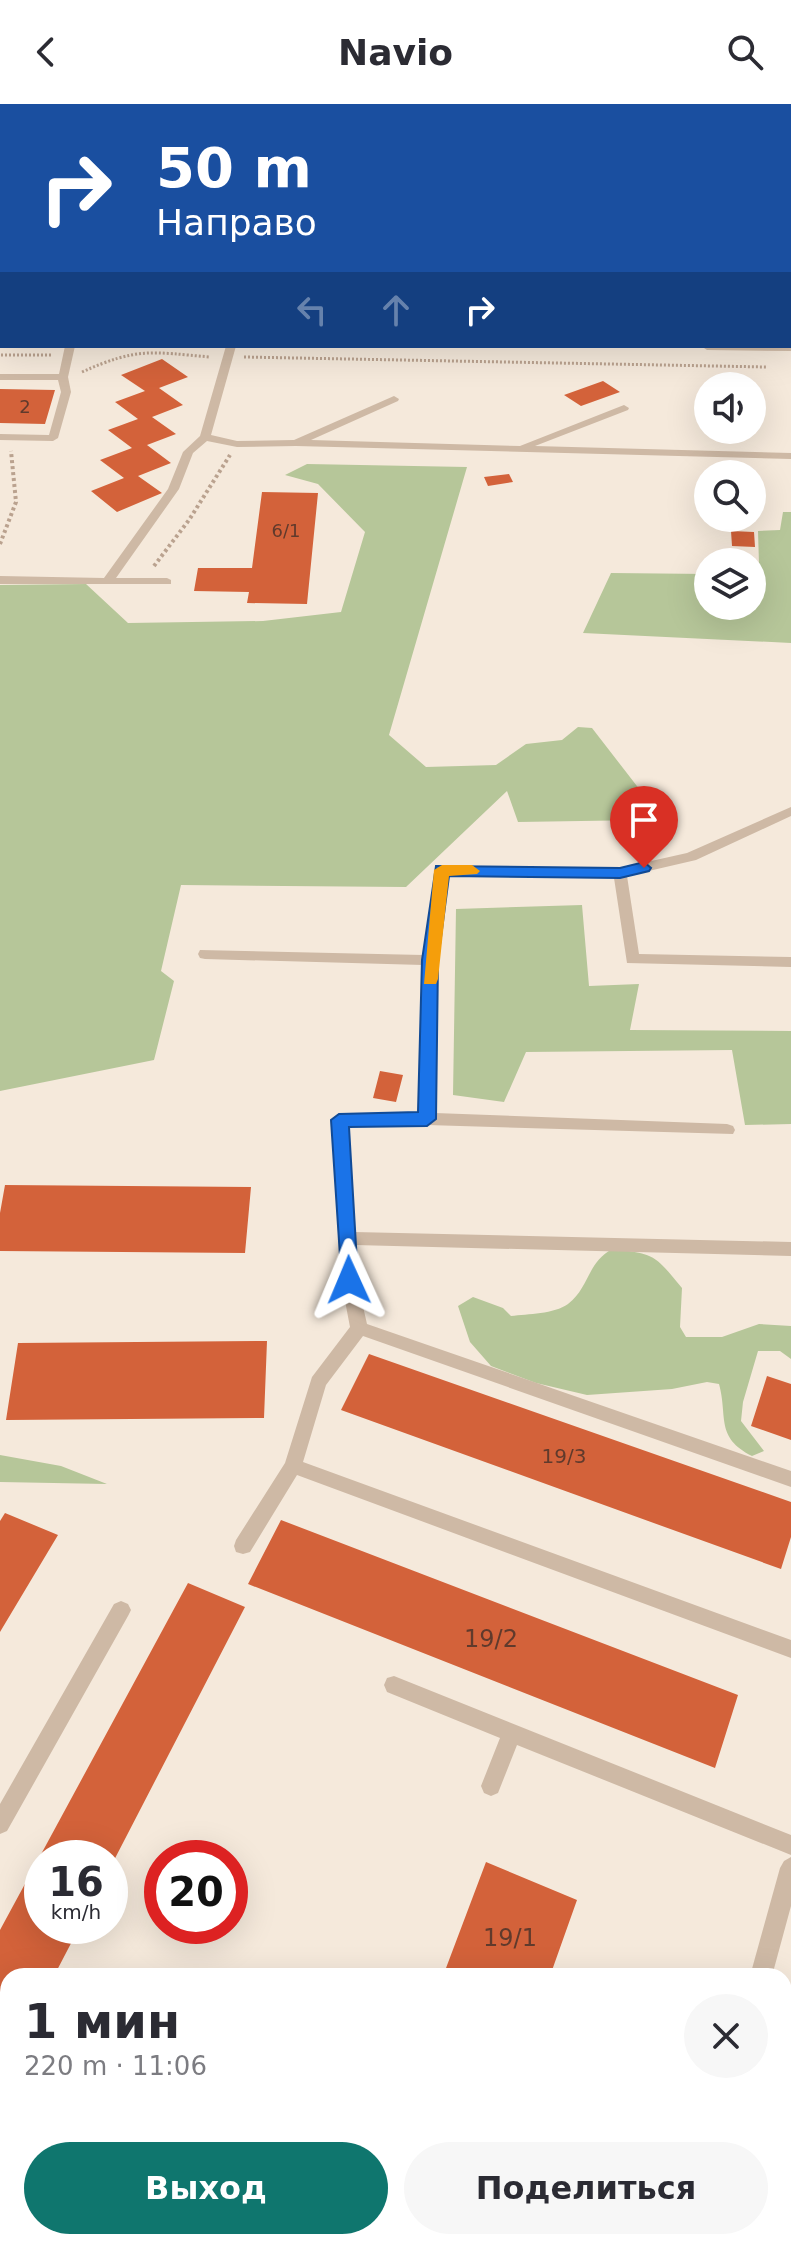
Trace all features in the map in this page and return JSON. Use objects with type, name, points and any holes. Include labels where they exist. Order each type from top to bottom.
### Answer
[{"type":"lane","points":[[0,437],[53,438],[66,392],[63,377],[69,351]]},
{"type":"lane","points":[[108,581],[173,489],[188,452],[205,437],[230,352]]},
{"type":"lane","points":[[0,377],[63,377]]},
{"type":"lane","points":[[296,443],[394,399]]},
{"type":"lane","points":[[517,450],[624,408]]},
{"type":"lane","points":[[205,437],[237,444],[791,456]]},
{"type":"lane","points":[[0,580],[167,582]]},
{"type":"lane","points":[[427,1119],[430,960],[442,870],[620,873],[691,857],[763,827],[791,811]]},
{"type":"lane","points":[[620,873],[632,959],[791,962]]},
{"type":"lane","points":[[205,954],[430,960]]},
{"type":"lane","points":[[243,1546],[293,1466],[318,1382],[359,1328],[349,1280],[339,1120],[427,1119],[727,1130]]},
{"type":"lane","points":[[348,1238],[791,1249]]},
{"type":"lane","points":[[359,1328],[791,1479]]},
{"type":"lane","points":[[293,1466],[791,1649]]},
{"type":"lane","points":[[0,1824],[121,1610]]},
{"type":"lane","points":[[394,1685],[791,1845]]},
{"type":"lane","points":[[491,1786],[512,1733]]},
{"type":"lane","points":[[763,1968],[791,1868]]},
{"type":"path","points":[[63,377],[136,348]]},
{"type":"path","points":[[162,348],[176,356],[230,352],[754,367]]},
{"type":"path","points":[[0,355],[69,351]]},
{"type":"path","points":[[120,355],[167,351]]},
{"type":"path","points":[[0,544],[15,511],[19,481],[9,458],[15,438]]},
{"type":"path","points":[[153,567],[189,520],[237,444]]},
{"type":"green space","points":[[307,464],[467,467],[389,735],[426,767],[496,765],[526,744],[562,740],[578,727],[592,728],[640,790],[644,820],[518,822],[507,791],[406,887],[181,885],[161,971],[174,981],[154,1060],[0,1091],[0,585],[86,584],[128,623],[263,621],[341,612],[365,532],[318,484],[285,475]]},
{"type":"green space","points":[[783,512],[791,512],[791,643],[583,633],[611,573],[694,574],[694,620],[766,620],[766,548],[759,548],[758,532],[780,530]]},
{"type":"green space","points":[[582,905],[589,986],[639,984],[630,1030],[791,1031],[791,1124],[745,1125],[732,1050],[526,1052],[504,1102],[453,1095],[456,909]]},
{"type":"green space","points":[[612,1249],[637,1252],[653,1258],[673,1277],[682,1288],[680,1327],[686,1337],[722,1337],[759,1324],[791,1326],[791,1359],[780,1351],[758,1351],[743,1402],[741,1421],[764,1451],[752,1456],[732,1441],[725,1425],[719,1384],[707,1382],[672,1389],[587,1395],[536,1383],[491,1366],[470,1342],[458,1306],[473,1297],[503,1308],[511,1316],[556,1310],[575,1298],[598,1261]]},
{"type":"green space","points":[[0,1455],[61,1466],[107,1484],[0,1482]]},
{"type":"building","points":[[162,359],[188,377],[159,388],[183,405],[152,417],[176,434],[147,445],[171,463],[138,476],[162,493],[117,512],[91,491],[124,478],[100,460],[132,448],[108,430],[138,419],[115,402],[145,391],[121,375]]},
{"type":"building","points":[[603,381],[620,392],[581,406],[564,395]]},
{"type":"building","points":[[0,389],[55,390],[45,424],[0,423]]},
{"type":"building","points":[[509,474],[513,482],[488,486],[484,477]]},
{"type":"building","points":[[262,492],[318,493],[307,604],[247,603],[249,592],[194,591],[198,568],[252,568]]},
{"type":"building","points":[[731,532],[754,532],[755,547],[732,546]]},
{"type":"building","points":[[380,1071],[403,1075],[396,1102],[373,1098]]},
{"type":"building","points":[[5,1185],[251,1187],[245,1253],[0,1251],[0,1213]]},
{"type":"building","points":[[267,1341],[264,1418],[6,1420],[18,1343]]},
{"type":"building","points":[[369,1354],[791,1502],[791,1537],[781,1569],[341,1410]]},
{"type":"building","points":[[767,1376],[791,1384],[791,1440],[751,1426]]},
{"type":"building","points":[[5,1513],[58,1535],[0,1632],[0,1521]]},
{"type":"building","points":[[281,1520],[738,1695],[715,1768],[248,1584]]},
{"type":"building","points":[[188,1583],[245,1607],[124,1840],[49,1840]]},
{"type":"building","points":[[486,1862],[577,1900],[553,1968],[446,1968]]},
{"type":"building","points":[[24,1886],[24,1944],[71,1944],[58,1968],[0,1968],[0,1930]]},
{"type":"slow traffic","points":[[430,979],[442,870],[472,871]]},
{"type":"route","points":[[349,1280],[339,1120],[427,1119],[430,960],[442,870],[620,873],[644,868]]}]
